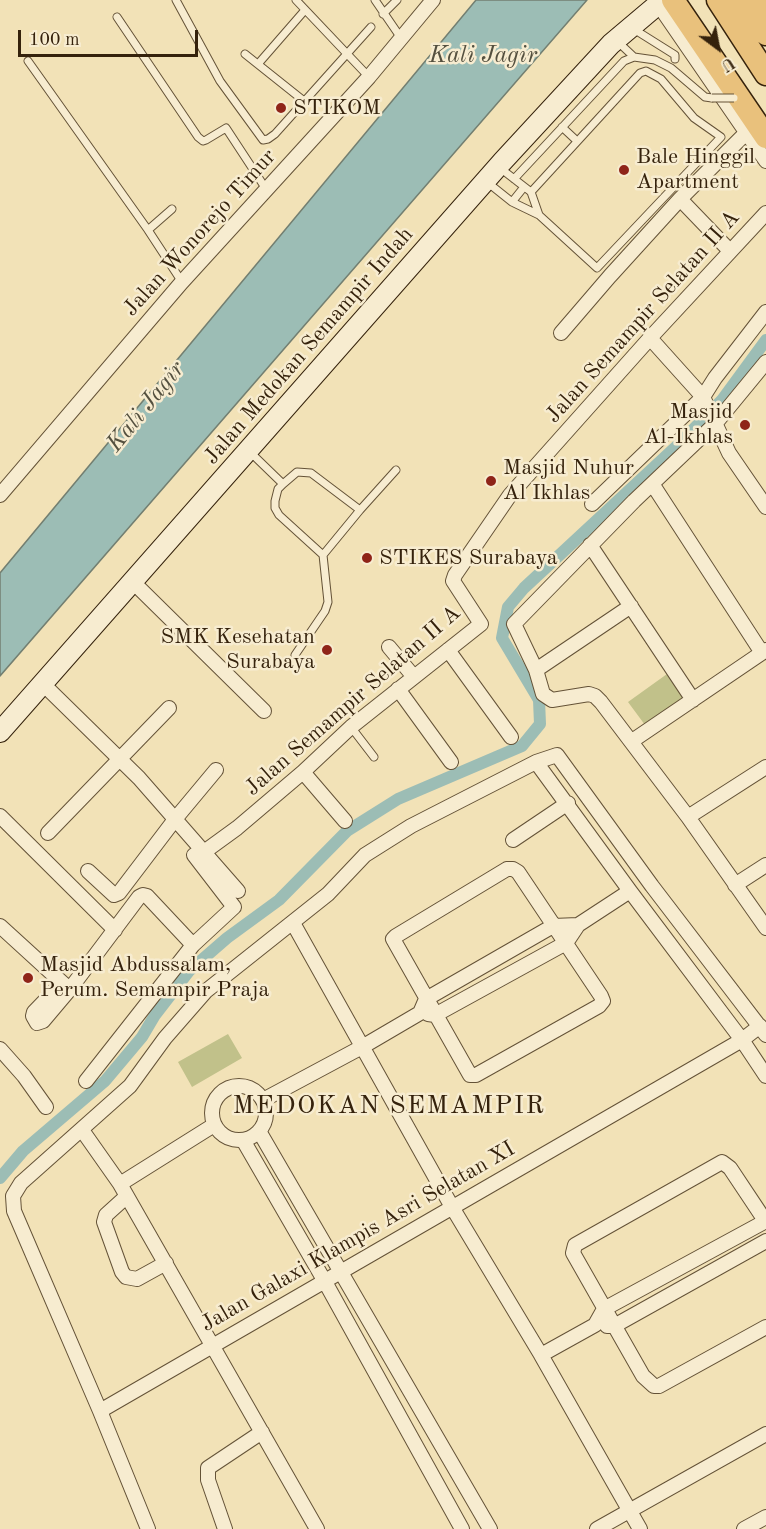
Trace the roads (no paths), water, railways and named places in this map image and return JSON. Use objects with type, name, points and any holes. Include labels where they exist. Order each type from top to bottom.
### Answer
[{"type":"main road","points":[[718,0],[766,74]]},
{"type":"main road","points":[[734,0],[746,9],[766,34]]},
{"type":"main road","points":[[760,0],[766,8]]},
{"type":"main road","points":[[670,6],[736,98],[755,131]]},
{"type":"street","name":"Jalan Wonorejo Timur","points":[[0,495],[182,282],[369,77],[433,0]]},
{"type":"street","name":"Jalan Medokan Semampir Indah","points":[[0,732],[492,174],[615,40],[631,27],[670,6]]},
{"type":"street","points":[[670,6],[755,131],[766,161]]},
{"type":"street","points":[[561,333],[680,199],[755,131]]},
{"type":"street","points":[[680,199],[730,251]]},
{"type":"street","name":"Jalan Semampir Selatan II A","points":[[199,853],[237,828],[303,772],[351,727],[481,624],[453,581],[510,495],[650,338],[766,213]]},
{"type":"street","points":[[592,504],[705,400],[715,378],[766,312]]},
{"type":"street","points":[[650,338],[705,400],[729,453],[766,507]]},
{"type":"street","points":[[764,920],[735,885],[632,741],[595,696],[580,694],[559,699],[547,698],[540,689],[536,670],[514,624],[714,422],[766,362]]},
{"type":"street","points":[[632,741],[764,652],[653,485]]},
{"type":"street","points":[[591,544],[693,700]]},
{"type":"street","points":[[133,582],[264,711]]},
{"type":"street","points":[[536,670],[631,606]]},
{"type":"street","points":[[389,647],[414,676]]},
{"type":"street","points":[[448,650],[511,737]]},
{"type":"street","points":[[42,683],[120,758],[176,818],[234,907],[193,945],[86,1081]]},
{"type":"street","points":[[398,689],[451,762]]},
{"type":"street","points":[[48,833],[170,708]]},
{"type":"street","points":[[148,1529],[15,1211],[13,1196],[21,1183],[130,1086],[165,1038],[206,991],[328,894],[365,855],[411,826],[536,762],[555,755],[559,756],[652,886],[763,1030]]},
{"type":"street","points":[[536,762],[742,1040],[766,1076]]},
{"type":"street","points":[[687,817],[766,767]]},
{"type":"street","points":[[88,871],[114,895],[117,895],[216,770]]},
{"type":"street","points":[[303,772],[345,821]]},
{"type":"street","points":[[513,840],[568,803]]},
{"type":"street","points":[[0,816],[114,930]]},
{"type":"street","points":[[199,853],[238,891]]},
{"type":"street","points":[[735,885],[766,865]]},
{"type":"street","points":[[507,869],[518,872],[553,926],[603,1001],[600,1006],[476,1075],[470,1075],[393,939],[507,869]]},
{"type":"street","points":[[420,1013],[435,1015],[566,943],[578,925],[630,891]]},
{"type":"street","points":[[37,1023],[43,1021],[66,986],[143,895],[147,896],[193,945]]},
{"type":"street","points":[[293,923],[452,1207],[541,1355],[640,1529]]},
{"type":"street","points":[[263,1100],[420,1013],[426,999],[553,926],[578,925]]},
{"type":"street","points":[[0,926],[66,986]]},
{"type":"street","name":"Jalan Galaxi Klampis Asri Selatan XI","points":[[100,1411],[324,1280],[763,1030]]},
{"type":"street","points":[[0,1049],[24,1076],[46,1107]]},
{"type":"street","points":[[242,1086],[251,1088],[263,1100],[266,1116],[259,1131],[251,1137],[243,1140],[226,1137],[214,1125],[212,1109],[219,1094],[226,1089],[242,1086]]},
{"type":"street","points":[[166,1263],[137,1279],[126,1277],[122,1272],[104,1222],[106,1215],[124,1190],[214,1125]]},
{"type":"street","points":[[82,1130],[124,1190],[317,1529]]},
{"type":"street","points":[[259,1131],[490,1529]]},
{"type":"street","points":[[243,1140],[324,1280],[462,1529]]},
{"type":"street","points":[[541,1355],[595,1325],[604,1309],[766,1221],[730,1168],[722,1162],[575,1245],[574,1257],[604,1309],[643,1376],[654,1386],[659,1386],[766,1327]]},
{"type":"street","points":[[595,1325],[614,1326],[766,1241]]},
{"type":"street","points":[[225,1529],[208,1480],[208,1468],[262,1432]]},
{"type":"street","points":[[597,1529],[766,1434]]},
{"type":"street","points":[[744,1529],[766,1517]]},
{"type":"lane","points":[[176,0],[220,81],[263,140],[274,134],[371,27]]},
{"type":"lane","points":[[296,0],[369,77]]},
{"type":"lane","points":[[375,0],[401,38]]},
{"type":"lane","points":[[383,14],[397,0]]},
{"type":"lane","points":[[258,64],[305,10]]},
{"type":"lane","points":[[117,17],[198,137],[203,141],[226,128],[266,189]]},
{"type":"lane","points":[[631,27],[675,55],[675,59]]},
{"type":"lane","points":[[615,40],[634,57],[655,60],[671,68],[705,97],[736,98]]},
{"type":"lane","points":[[245,54],[304,101]]},
{"type":"lane","points":[[514,179],[624,62],[634,57]]},
{"type":"lane","points":[[28,61],[148,230],[182,282]]},
{"type":"lane","points":[[492,174],[512,202],[539,214],[597,268],[722,137],[694,118],[661,79],[646,71],[640,73],[577,141],[512,202]]},
{"type":"lane","points":[[562,127],[577,141]]},
{"type":"lane","points":[[492,174],[514,179],[528,189],[539,214]]},
{"type":"lane","points":[[148,230],[172,209]]},
{"type":"lane","points":[[249,450],[283,483]]},
{"type":"lane","points":[[295,655],[326,611],[328,602],[323,555],[396,470]]},
{"type":"lane","points":[[323,555],[279,515],[275,508],[278,489],[297,472],[311,473],[360,510]]},
{"type":"lane","points":[[351,727],[374,757]]},
{"type":"water","name":"Kali Jagir","points":[[476,0],[587,0],[0,676],[0,573]]},
{"type":"waterway","points":[[0,1178],[23,1151],[105,1081],[142,1037],[155,1015],[189,971],[227,938],[279,900],[347,831],[398,799],[522,746],[540,724],[539,700],[502,638],[508,607],[524,588],[678,445],[722,400],[766,340]]},
{"type":"place","name":"STIKOM","points":[[281,108]]},
{"type":"place","name":"Bale Hinggil Apartment","points":[[624,170]]},
{"type":"place","name":"Masjid Al-Ikhlas","points":[[745,425]]},
{"type":"place","name":"Masjid Nuhur Al Ikhlas","points":[[491,481]]},
{"type":"place","name":"STIKES Surabaya","points":[[367,558]]},
{"type":"place","name":"SMK Kesehatan Surabaya","points":[[327,650]]},
{"type":"place","name":"Masjid Abdussalam, Perum. Semampir Praja","points":[[28,978]]},
{"type":"district","name":"MEDOKAN SEMAMPIR","points":[[389,1106]]}]
